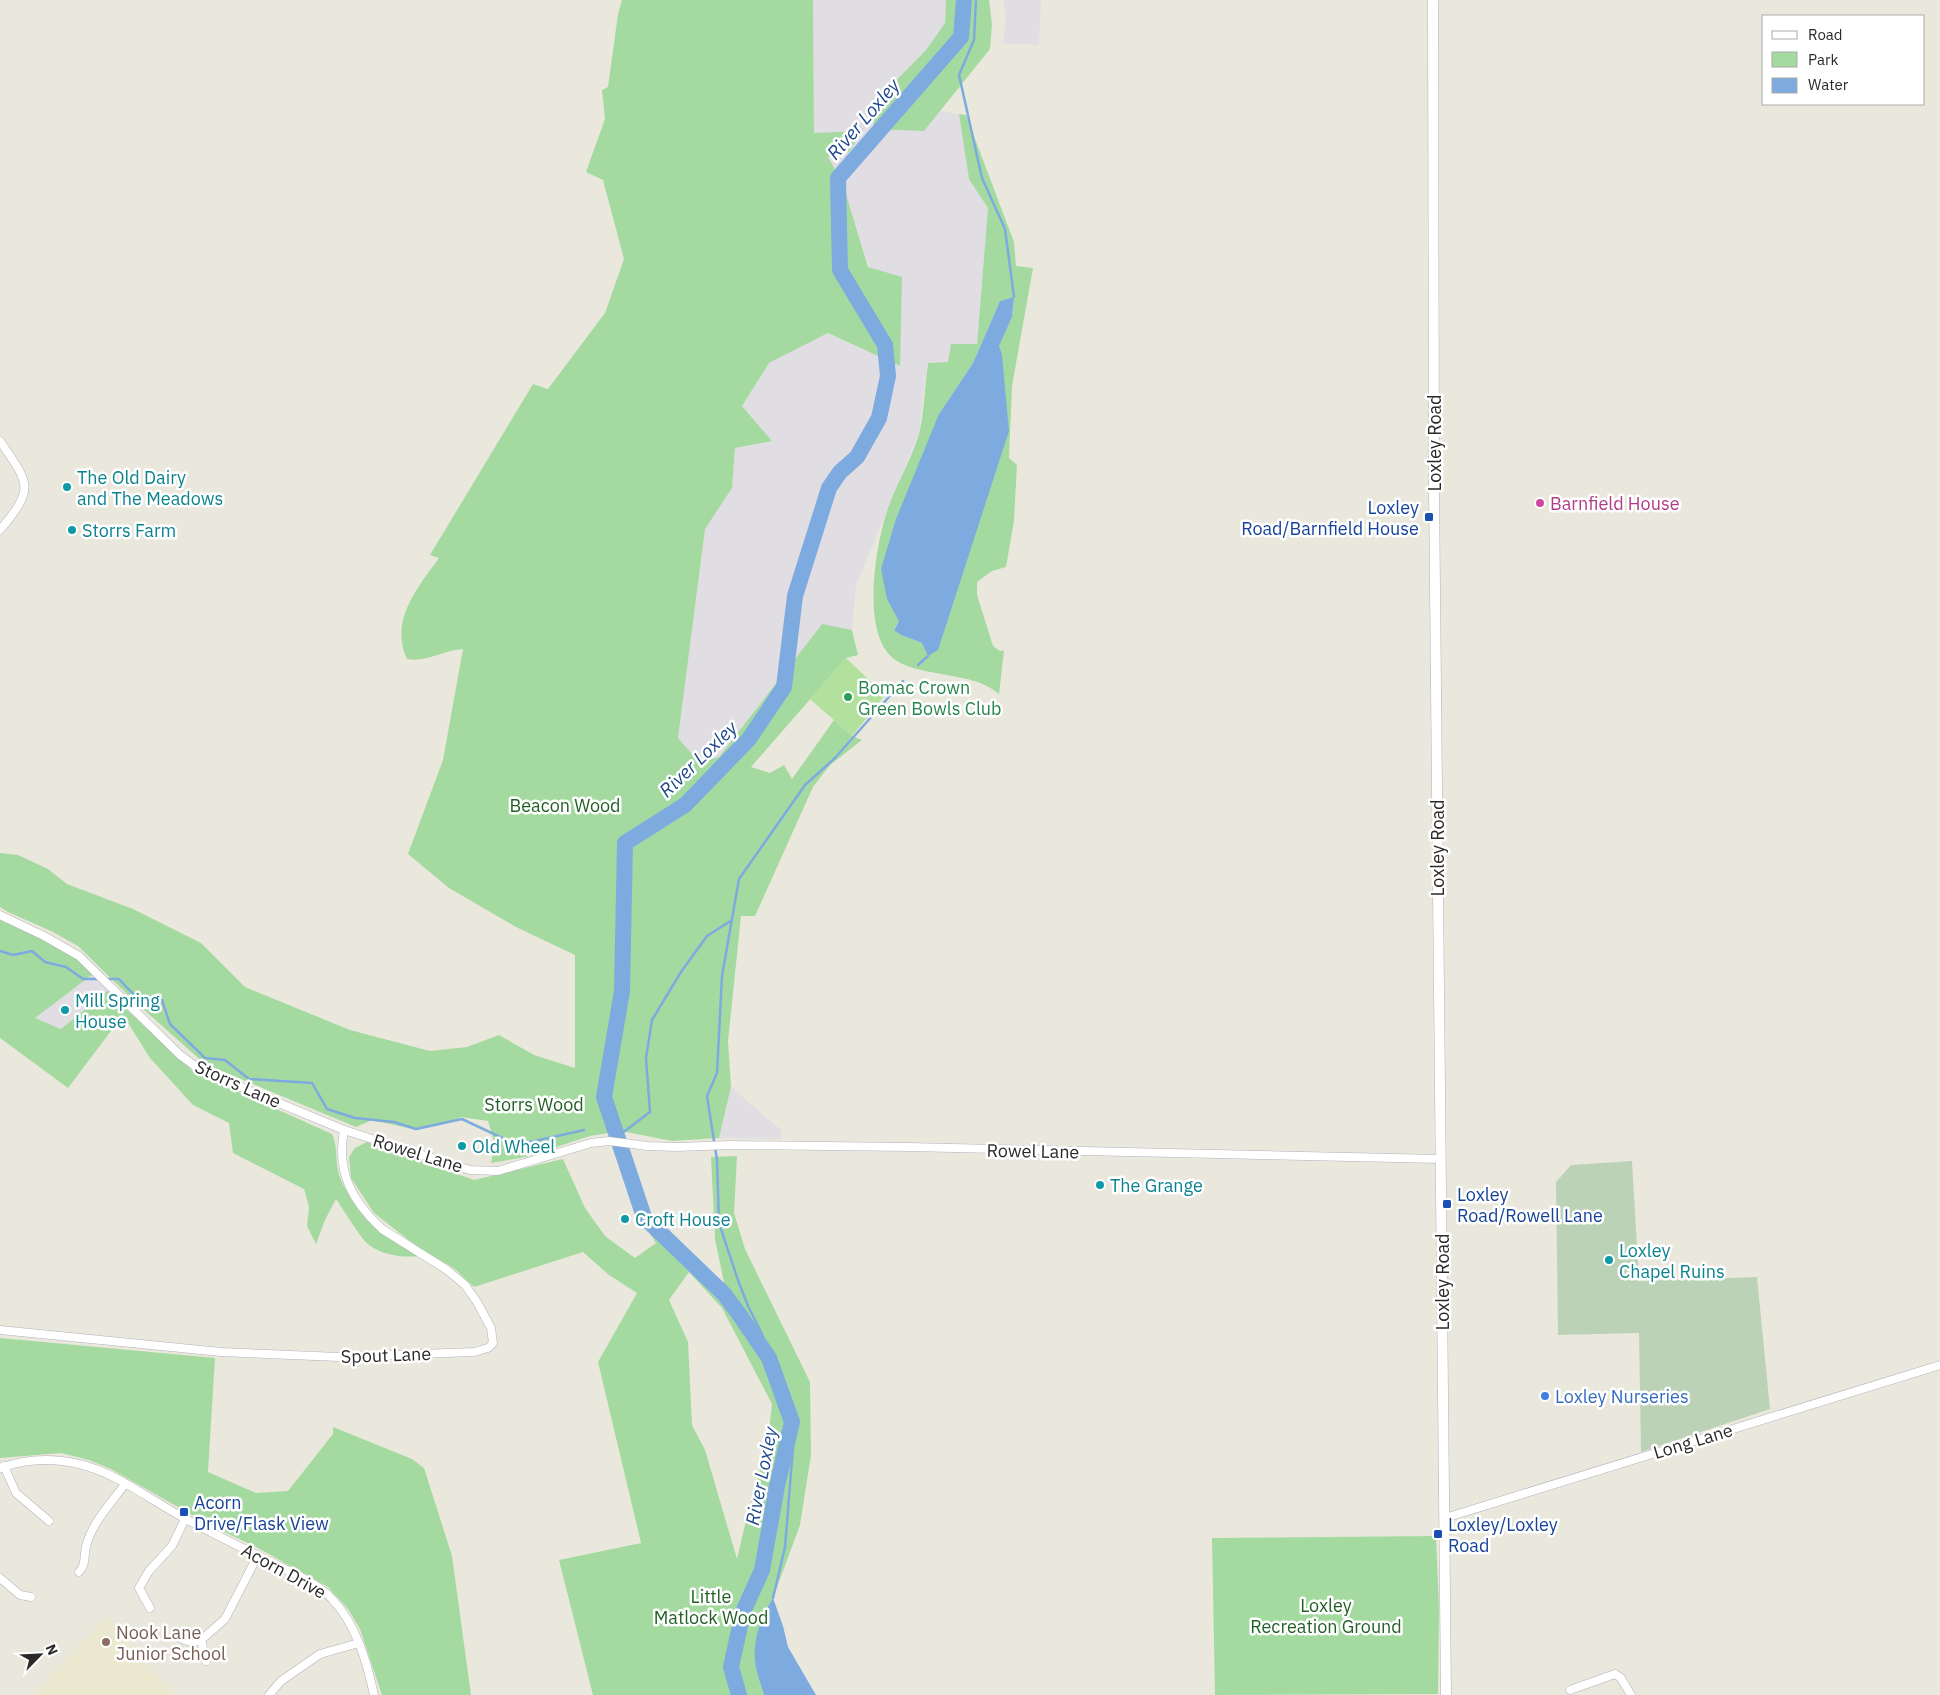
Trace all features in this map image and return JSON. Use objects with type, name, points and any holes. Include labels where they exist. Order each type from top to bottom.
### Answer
[{"type":"main road","name":"Loxley Road","points":[[1433,0],[1434,486],[1446,1695]]},
{"type":"street","points":[[0,441],[22,474],[26,488],[19,504],[0,530]]},
{"type":"street","name":"Storrs Lane","points":[[0,915],[79,956],[191,1064],[202,1071],[344,1130]]},
{"type":"street","name":"Rowel Lane","points":[[344,1130],[470,1170],[482,1171],[498,1171],[591,1143],[608,1141],[647,1146],[909,1147],[1440,1159]]},
{"type":"street","name":"Spout Lane","points":[[0,1330],[216,1352],[339,1358],[474,1352],[488,1348],[493,1343],[491,1328],[465,1285],[447,1270],[382,1229],[354,1195],[342,1166],[341,1148],[344,1130]]},
{"type":"street","name":"Long Lane","points":[[1445,1518],[1940,1365]]},
{"type":"street","name":"Acorn Drive","points":[[2,1467],[31,1461],[63,1462],[91,1468],[125,1484],[185,1519],[309,1582],[331,1598],[345,1616],[359,1644],[374,1695]]},
{"type":"street","points":[[2,1467],[16,1493],[49,1521]]},
{"type":"street","points":[[79,1572],[83,1568],[86,1544],[95,1527],[125,1484]]},
{"type":"street","points":[[150,1608],[138,1588],[149,1571],[172,1546],[185,1519]]},
{"type":"street","points":[[175,1634],[184,1640],[193,1642],[201,1640],[225,1619],[258,1555]]},
{"type":"street","points":[[0,1578],[20,1595],[31,1597]]},
{"type":"street","points":[[201,1640],[206,1661]]},
{"type":"street","points":[[269,1695],[281,1681],[320,1654],[359,1644]]},
{"type":"street","points":[[1570,1690],[1615,1674],[1621,1678],[1632,1695]]},
{"type":"shaded area","points":[[813,0],[946,0],[945,23],[926,50],[876,101],[924,131],[940,111],[959,114],[969,179],[988,208],[977,344],[951,344],[948,362],[927,363],[919,433],[856,586],[852,630],[821,625],[719,757],[699,762],[678,738],[705,528],[732,488],[735,448],[772,441],[742,406],[769,363],[828,333],[900,366],[843,184],[827,157],[862,131],[814,133]]},
{"type":"shaded area","points":[[1003,0],[1041,0],[1039,45],[1003,43],[1006,17]]},
{"type":"shaded area","points":[[93,974],[109,990],[61,1029],[34,1018]]},
{"type":"shaded area","points":[[731,1087],[781,1130],[781,1139],[719,1138]]},
{"type":"shaded area","name":"Nook Lane Junior School","points":[[108,1615],[149,1669],[178,1695],[34,1695]]},
{"type":"green space","name":"Beacon Wood","points":[[622,0],[813,0],[814,133],[862,131],[849,152],[828,157],[843,184],[868,267],[902,277],[900,366],[828,333],[769,363],[742,406],[772,441],[735,448],[732,488],[705,529],[678,738],[699,762],[719,757],[822,624],[852,630],[858,655],[846,658],[751,767],[770,773],[784,765],[792,779],[834,720],[852,736],[862,740],[830,765],[813,787],[755,916],[741,916],[728,1041],[731,1087],[719,1138],[672,1141],[621,1131],[590,1136],[525,1157],[491,1163],[495,1144],[488,1121],[461,1117],[448,1123],[417,1130],[372,1120],[356,1127],[205,1064],[134,1001],[78,946],[0,907],[0,853],[18,855],[48,869],[67,884],[133,909],[201,943],[245,987],[350,1030],[430,1051],[467,1047],[499,1035],[534,1055],[575,1068],[575,955],[516,927],[449,888],[408,854],[443,760],[463,649],[427,658],[407,659],[402,645],[401,631],[408,605],[439,558],[430,555],[533,384],[548,389],[605,313],[624,259],[603,180],[586,172],[605,119],[602,90],[608,87],[618,14]]},
{"type":"green space","points":[[946,0],[989,0],[992,24],[990,49],[924,131],[873,129],[876,101],[926,50],[945,23]]},
{"type":"green space","points":[[959,114],[966,115],[1014,242],[1016,266],[1033,268],[1012,386],[1009,458],[1017,465],[1014,521],[1006,567],[992,571],[977,582],[977,595],[993,646],[1000,651],[1004,650],[999,694],[987,686],[972,680],[924,671],[897,661],[887,652],[875,621],[874,582],[879,541],[888,508],[919,434],[928,363],[948,362],[951,344],[977,344],[988,208],[969,179]],"holes":[[[1014,297],[1012,317],[998,346],[1002,356],[922,643],[901,635],[894,629],[899,621],[939,414],[973,363],[1000,301]]]},
{"type":"green space","name":"Bomac Crown Green Bowls Club","points":[[846,658],[885,695],[852,736],[810,699]]},
{"type":"green space","points":[[0,919],[61,949],[83,964],[93,974],[35,1018],[61,1029],[109,990],[127,1010],[194,1072],[332,1134],[341,1181],[357,1208],[376,1228],[419,1256],[393,1255],[369,1245],[336,1199],[325,1220],[316,1244],[307,1226],[309,1207],[304,1189],[233,1153],[229,1123],[193,1105],[150,1058],[123,1015],[68,1088],[0,1038]]},
{"type":"green space","name":"Little Matlock Wood","points":[[367,1142],[474,1180],[563,1159],[585,1208],[605,1236],[635,1258],[656,1243],[646,1227],[614,1152],[630,1151],[651,1216],[725,1287],[715,1239],[711,1157],[737,1156],[734,1213],[745,1249],[810,1382],[811,1455],[800,1525],[773,1598],[765,1611],[755,1661],[764,1695],[593,1695],[559,1560],[641,1543],[598,1362],[637,1293],[609,1275],[583,1252],[474,1287],[455,1269],[419,1248],[374,1213],[351,1178],[349,1157],[355,1148]],"holes":[[[689,1272],[722,1308],[772,1404],[768,1440],[737,1559],[705,1450],[692,1425],[688,1342],[669,1300]]]},
{"type":"green space","points":[[1632,1161],[1639,1281],[1757,1277],[1770,1409],[1641,1452],[1639,1333],[1558,1335],[1556,1182],[1571,1165]]},
{"type":"green space","points":[[0,1338],[215,1358],[208,1472],[256,1493],[288,1491],[333,1434],[333,1427],[412,1459],[424,1468],[452,1556],[471,1695],[382,1695],[360,1629],[348,1609],[328,1587],[258,1548],[208,1524],[111,1469],[89,1460],[61,1453],[0,1458]]},
{"type":"green space","name":"Loxley Recreation Ground","points":[[1436,1536],[1439,1608],[1438,1694],[1215,1695],[1212,1538]]},
{"type":"water","points":[[1014,297],[1012,317],[999,346],[1002,355],[1009,431],[938,650],[928,656],[922,643],[901,635],[894,630],[899,621],[887,599],[881,569],[896,519],[939,414],[973,363],[1000,301]]},
{"type":"water","points":[[773,1598],[788,1647],[816,1695],[764,1695],[757,1674],[755,1644],[762,1620]]},
{"type":"waterway","name":"River Loxley","points":[[739,1695],[731,1667],[743,1612],[762,1570],[777,1486],[792,1422],[769,1358],[739,1314],[724,1294],[644,1217],[604,1097],[622,991],[625,843],[685,805],[749,739],[784,687],[795,596],[829,488],[840,472],[857,457],[879,418],[888,376],[885,345],[840,270],[838,178],[961,37],[964,0]]},
{"type":"waterway","points":[[976,0],[974,40],[959,75],[982,178],[1005,229],[1014,297]]},
{"type":"waterway","points":[[918,665],[928,656]]},
{"type":"waterway","points":[[769,1358],[762,1334],[739,1283],[719,1223],[717,1160],[707,1096],[717,1073],[722,976],[739,879],[805,785],[835,758],[903,681]]},
{"type":"waterway","points":[[617,1137],[650,1112],[646,1058],[652,1020],[681,972],[707,936],[732,920]]},
{"type":"waterway","points":[[0,951],[13,955],[32,951],[45,962],[66,967],[83,979],[99,979]]},
{"type":"waterway","points":[[104,979],[119,979],[133,994],[142,999],[162,1000],[170,1024],[205,1058],[225,1060],[249,1079],[312,1083],[327,1109],[355,1118],[394,1122],[416,1129],[462,1119],[517,1145],[584,1130]]},
{"type":"waterway","points":[[773,1598],[785,1547],[793,1447],[788,1439]]},
{"type":"place","name":"The Old Dairy and The Meadows","points":[[67,487]]},
{"type":"place","name":"Barnfield House","points":[[1540,503]]},
{"type":"place","name":"Loxley Road/Barnfield House","points":[[1429,517]]},
{"type":"place","name":"Storrs Farm","points":[[72,530]]},
{"type":"place","name":"Bomac Crown Green Bowls Club","points":[[848,697]]},
{"type":"place","name":"Mill Spring House","points":[[65,1010]]},
{"type":"place","name":"Old Wheel","points":[[462,1146]]},
{"type":"place","name":"The Grange","points":[[1100,1185]]},
{"type":"place","name":"Loxley Road/Rowell Lane","points":[[1447,1204]]},
{"type":"place","name":"Croft House","points":[[625,1219]]},
{"type":"place","name":"Loxley Chapel Ruins","points":[[1609,1260]]},
{"type":"place","name":"Loxley Nurseries","points":[[1545,1396]]},
{"type":"place","name":"Acorn Drive/Flask View","points":[[184,1512]]},
{"type":"place","name":"Loxley/Loxley Road","points":[[1438,1534]]},
{"type":"place","name":"Nook Lane Junior School","points":[[106,1642]]},
{"type":"park label","name":"Storrs Wood","points":[[534,1104]]}]
